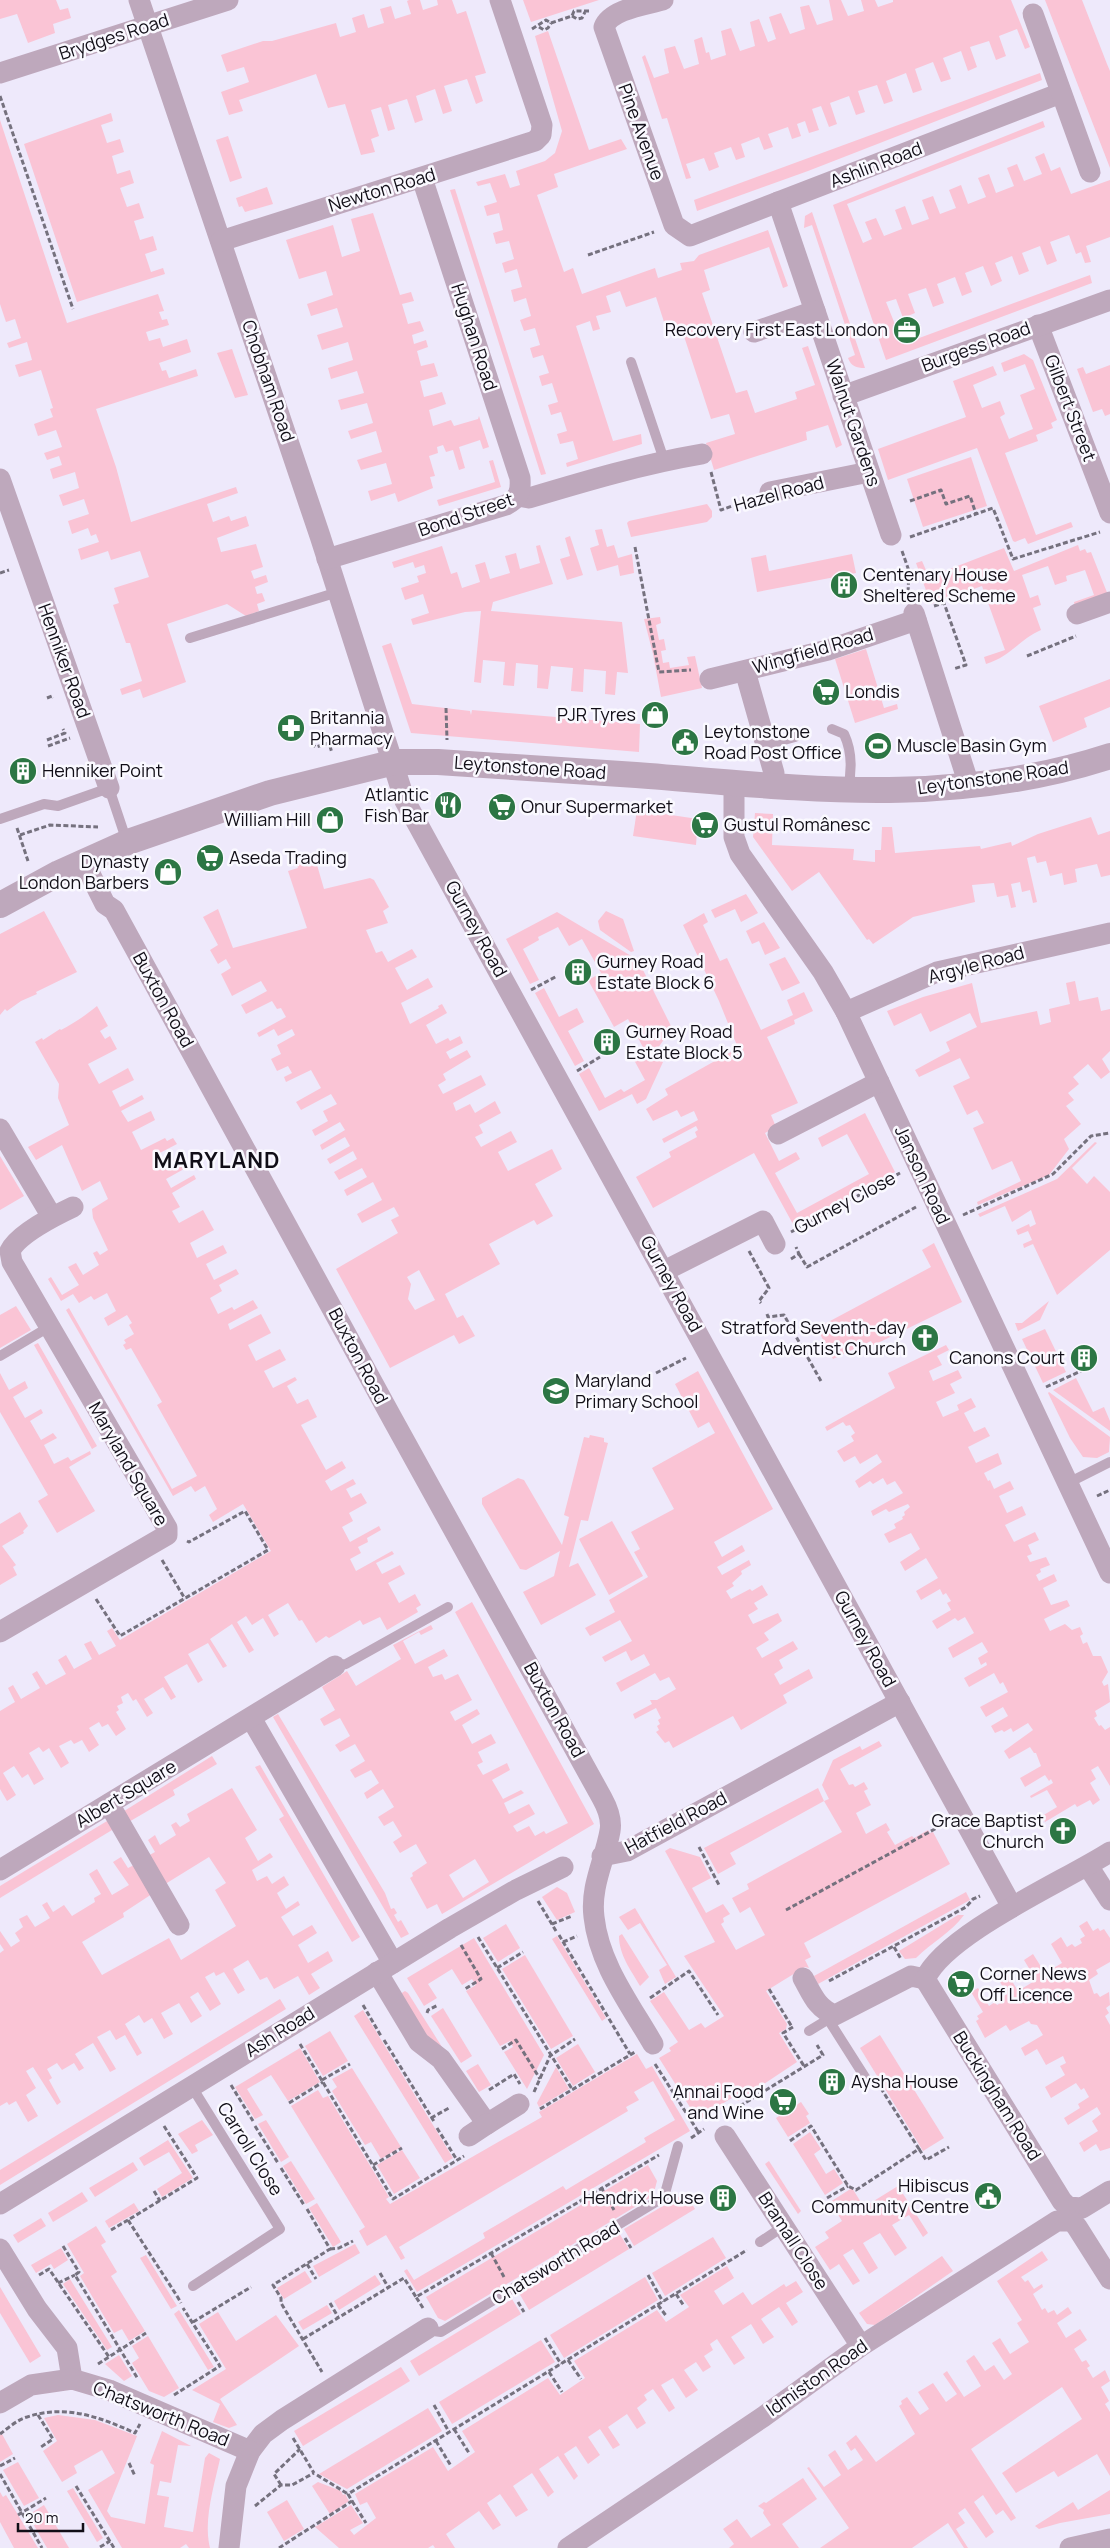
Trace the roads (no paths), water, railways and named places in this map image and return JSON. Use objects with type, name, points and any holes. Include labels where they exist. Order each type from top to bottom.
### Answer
[{"type":"street","name":"Chobham Road","points":[[139,0],[328,559],[394,762]]},
{"type":"street","name":"Brydges Road","points":[[0,73],[228,0]]},
{"type":"street","name":"Newton Road","points":[[221,241],[535,142],[541,135],[542,125],[500,0]]},
{"type":"street","name":"Pine Avenue","points":[[663,0],[615,15],[602,14],[606,35],[682,230]]},
{"type":"street","points":[[1032,14],[1090,172]]},
{"type":"street","name":"Ashlin Road","points":[[682,230],[778,202],[1061,93]]},
{"type":"street","name":"Hughan Road","points":[[422,178],[520,478],[521,488],[518,496]]},
{"type":"street","name":"Walnut Gardens","points":[[778,202],[869,472],[899,541]]},
{"type":"street","name":"Burgess Road","points":[[843,396],[1110,300]]},
{"type":"street","points":[[754,332],[815,311]]},
{"type":"street","name":"Gilbert Street","points":[[1038,325],[1106,489],[1106,522]]},
{"type":"street","name":"Bond Street","points":[[328,559],[506,505],[518,496],[529,498],[664,460],[702,454]]},
{"type":"street","name":"Hazel Road","points":[[770,492],[869,472]]},
{"type":"street","name":"Henniker Road","points":[[0,480],[109,788]]},
{"type":"street","points":[[1078,624],[1110,602]]},
{"type":"street","name":"Wingfield Road","points":[[703,674],[745,671],[828,650],[915,616],[968,785]]},
{"type":"street","points":[[745,671],[774,773],[773,788]]},
{"type":"street","name":"Leytonstone Road","points":[[0,905],[128,842],[270,794],[394,762],[438,762],[650,776],[773,788],[847,791],[939,789],[1084,764],[1110,756]]},
{"type":"street","name":"Gurney Road","points":[[394,762],[402,791],[413,816],[1012,1907]]},
{"type":"street","name":"Janson Road","points":[[734,784],[734,837],[740,854],[823,972],[846,1012],[916,1165],[1110,1573]]},
{"type":"street","name":"Buxton Road","points":[[84,862],[105,904],[114,910],[602,1798],[608,1810],[610,1828],[602,1856]]},
{"type":"street","name":"Argyle Road","points":[[846,1012],[937,972],[1110,933]]},
{"type":"street","points":[[778,1134],[879,1082]]},
{"type":"street","points":[[0,1129],[52,1217],[73,1207]]},
{"type":"street","name":"Maryland Square","points":[[0,1632],[160,1540],[167,1528],[12,1262],[10,1251],[17,1242],[52,1217]]},
{"type":"street","name":"Gurney Close","points":[[664,1271],[763,1221],[775,1244]]},
{"type":"street","name":"Albert Square","points":[[0,1870],[335,1666]]},
{"type":"street","name":"Hatfield Road","points":[[653,2052],[603,1959],[594,1914],[596,1884],[602,1856],[627,1851],[900,1702]]},
{"type":"street","points":[[251,1718],[385,1967],[420,2042],[441,2059],[474,2138],[528,2104]]},
{"type":"street","points":[[110,1804],[179,1925]]},
{"type":"street","points":[[807,1986],[823,2009],[832,2017],[911,1976],[925,1979],[935,1963],[954,1947],[1012,1907],[1110,1852]]},
{"type":"street","points":[[1088,1866],[1110,1900]]},
{"type":"street","name":"Ash Road","points":[[0,2204],[458,1923],[527,1884],[563,1867]]},
{"type":"street","name":"Buckingham Road","points":[[925,1979],[1110,2279]]},
{"type":"street","name":"Bramall Close","points":[[723,2127],[861,2346]]},
{"type":"street","name":"Idmiston Road","points":[[568,2548],[763,2416],[861,2346],[1057,2221],[1072,2215],[1110,2191]]},
{"type":"street","name":"Chatsworth Road","points":[[0,2249],[37,2309],[67,2348],[72,2379]]},
{"type":"street","name":"Chatsworth Road","points":[[229,2538],[236,2486],[250,2451],[264,2434],[331,2388],[431,2330]]},
{"type":"street","name":"Chatsworth Road","points":[[0,2402],[31,2385],[72,2379],[109,2390],[250,2451]]},
{"type":"street","points":[[1070,2548],[1110,2539]]},
{"type":"lane","points":[[631,362],[664,460]]},
{"type":"lane","points":[[190,638],[338,592]]},
{"type":"lane","points":[[832,729],[844,734],[847,740],[851,769],[847,791]]},
{"type":"lane","points":[[766,745],[795,737]]},
{"type":"lane","points":[[0,819],[44,804],[58,806],[109,788]]},
{"type":"lane","name":"Henniker Road","points":[[109,788],[128,842]]},
{"type":"lane","points":[[0,1356],[49,1327]]},
{"type":"lane","points":[[1068,1483],[1110,1462]]},
{"type":"lane","name":"Albert Square","points":[[335,1666],[346,1664],[380,1638],[448,1607]]},
{"type":"lane","points":[[809,2031],[832,2017],[868,2082]]},
{"type":"lane","name":"Carroll Close","points":[[192,2087],[280,2229],[193,2286]]},
{"type":"lane","name":"Chatsworth Road","points":[[431,2330],[664,2198],[678,2146]]},
{"type":"lane","points":[[760,2242],[784,2226]]},
{"type":"place","name":"Recovery First East London","points":[[907,330]]},
{"type":"place","name":"Centenary House Sheltered Scheme","points":[[844,585]]},
{"type":"place","name":"Londis","points":[[826,692]]},
{"type":"place","name":"PJR Tyres","points":[[655,715]]},
{"type":"place","name":"Britannia Pharmacy","points":[[291,728]]},
{"type":"place","name":"Leytonstone Road Post Office","points":[[685,742]]},
{"type":"place","name":"Muscle Basin Gym","points":[[878,746]]},
{"type":"place","name":"Henniker Point","points":[[23,771]]},
{"type":"place","name":"Atlantic Fish Bar","points":[[448,805]]},
{"type":"place","name":"Onur Supermarket","points":[[502,807]]},
{"type":"place","name":"William Hill","points":[[330,820]]},
{"type":"place","name":"Gustul Românesc","points":[[705,825]]},
{"type":"place","name":"Aseda Trading","points":[[210,858]]},
{"type":"place","name":"Dynasty London Barbers","points":[[168,872]]},
{"type":"place","name":"Gurney Road Estate Block 6","points":[[578,972]]},
{"type":"place","name":"Gurney Road Estate Block 5","points":[[607,1042]]},
{"type":"place","name":"Stratford Seventh-day Adventist Church","points":[[925,1338]]},
{"type":"place","name":"Canons Court","points":[[1084,1358]]},
{"type":"place","name":"Maryland Primary School","points":[[556,1391]]},
{"type":"place","name":"Grace Baptist Church","points":[[1063,1831]]},
{"type":"place","name":"Corner News Off Licence","points":[[961,1984]]},
{"type":"place","name":"Aysha House","points":[[832,2082]]},
{"type":"place","name":"Annai Food and Wine","points":[[783,2102]]},
{"type":"place","name":"Hibiscus Community Centre","points":[[988,2196]]},
{"type":"place","name":"Hendrix House","points":[[723,2198]]},
{"type":"district","name":"MARYLAND","points":[[217,1160]]}]
